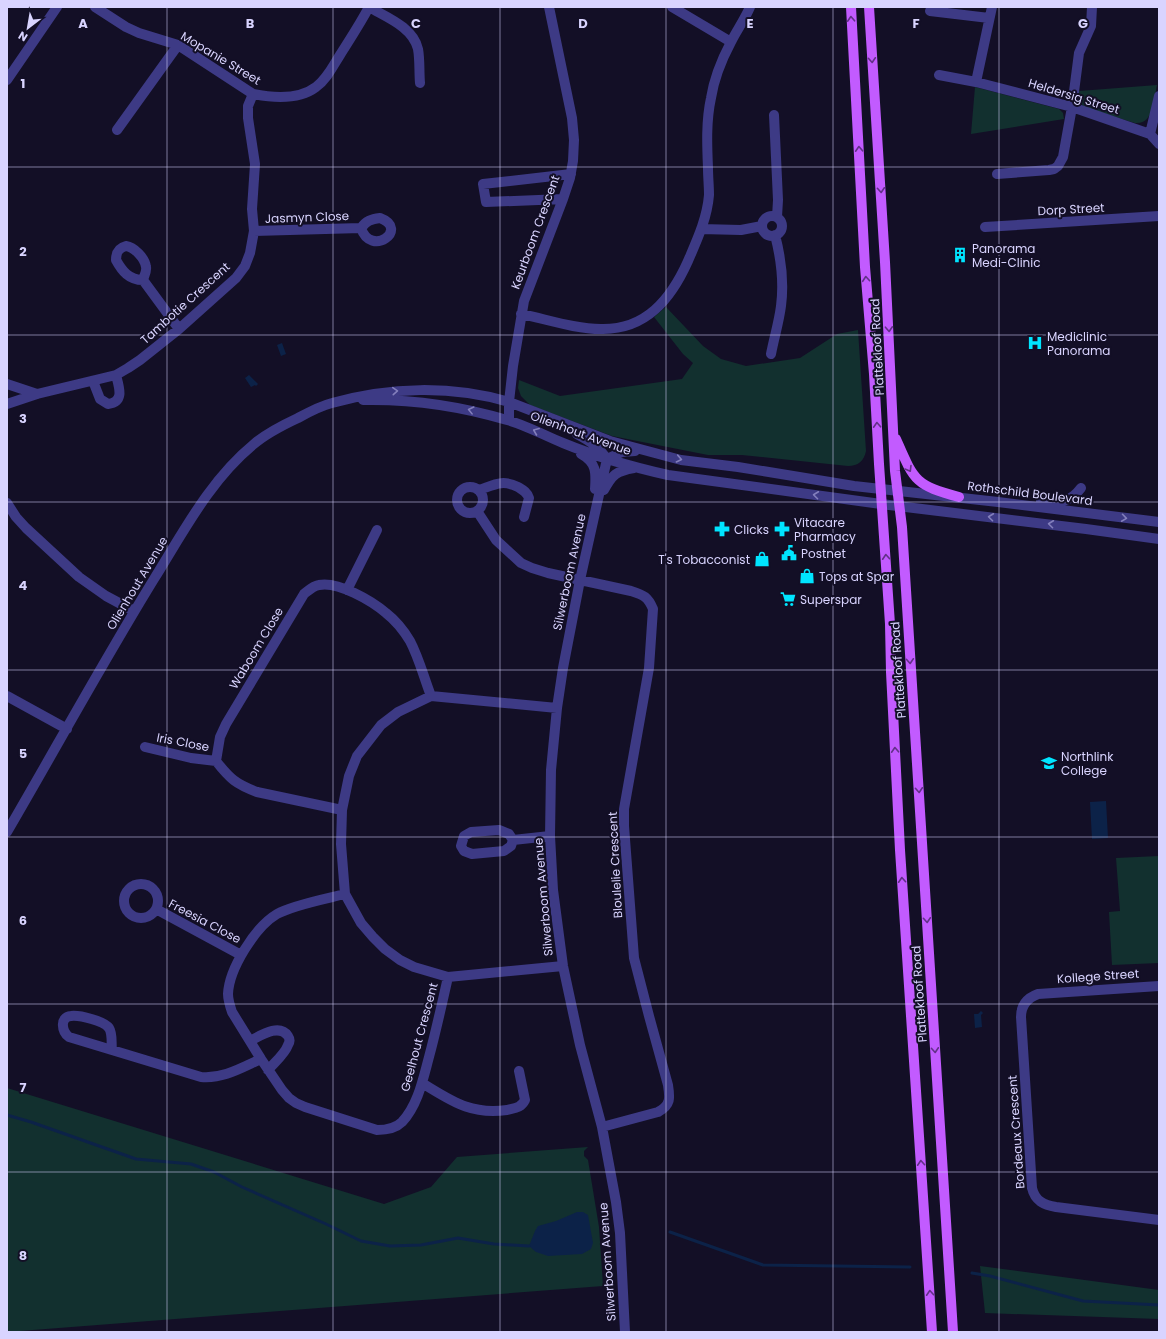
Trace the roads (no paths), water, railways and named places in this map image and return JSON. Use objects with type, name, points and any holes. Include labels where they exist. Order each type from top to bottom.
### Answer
[{"type":"main road","name":"Plattekloof Road","points":[[851,7],[865,267],[874,374],[880,489],[884,526],[890,624],[900,850],[932,1332]]},
{"type":"main road","name":"Plattekloof Road","points":[[869,7],[886,262],[897,491],[902,527],[953,1332]]},
{"type":"main road","points":[[894,433],[907,466],[916,478],[932,488],[959,497]]},
{"type":"street","points":[[7,80],[57,7]]},
{"type":"street","name":"Mopanie Street","points":[[95,7],[126,27],[139,33],[178,45],[254,94],[267,97],[294,96],[307,93],[317,87],[330,71],[369,7]]},
{"type":"street","points":[[369,7],[404,29],[413,37],[418,48],[420,83]]},
{"type":"street","name":"Keurboom Crescent","points":[[509,420],[509,402],[521,314],[528,289],[563,199],[571,174],[574,140],[572,118],[550,7]]},
{"type":"street","points":[[672,7],[731,42]]},
{"type":"street","points":[[521,314],[583,327],[613,329],[639,320],[659,307],[674,290],[682,275],[701,229],[706,210],[709,194],[707,142],[708,119],[716,76],[731,42],[750,7]]},
{"type":"street","points":[[976,82],[992,7]]},
{"type":"street","points":[[996,174],[1049,170],[1058,166],[1062,157],[1072,107],[1079,53],[1091,26],[1092,7]]},
{"type":"street","points":[[930,11],[989,18]]},
{"type":"street","points":[[117,130],[178,45]]},
{"type":"street","name":"Heldersig Street","points":[[939,76],[976,82],[1072,107],[1150,134],[1159,144]]},
{"type":"street","name":"Tambotie Crescent","points":[[7,404],[37,394],[93,382],[116,375],[140,360],[179,329],[224,290],[244,266],[250,253],[254,232],[252,209],[255,164],[248,118],[248,106],[254,94]]},
{"type":"street","points":[[1150,134],[1159,96]]},
{"type":"street","points":[[774,115],[778,200],[777,217],[782,225],[779,233],[775,235],[769,235],[764,232],[762,226],[767,217],[777,217]]},
{"type":"street","points":[[563,199],[486,202],[483,184],[571,174]]},
{"type":"street","name":"Dorp Street","points":[[985,227],[1159,216]]},
{"type":"street","points":[[701,229],[741,230],[762,226]]},
{"type":"street","name":"Jasmyn Close","points":[[254,232],[361,228]]},
{"type":"street","points":[[771,354],[781,307],[782,294],[778,248],[775,235]]},
{"type":"street","points":[[143,280],[179,329]]},
{"type":"street","points":[[93,382],[103,403],[113,404],[120,393],[116,375]]},
{"type":"street","points":[[7,384],[37,394]]},
{"type":"street","name":"Olienhout Avenue","points":[[7,832],[134,612],[197,509],[215,484],[236,460],[256,442],[281,426],[330,404],[371,394],[431,390],[466,392],[509,402],[610,441],[681,460],[897,491]]},
{"type":"street","name":"Olienhout Avenue","points":[[343,401],[394,400],[465,409],[509,420],[562,443],[636,468],[706,481],[899,506]]},
{"type":"street","points":[[555,420],[562,426],[594,444],[602,451],[607,459],[622,452],[641,450]]},
{"type":"street","points":[[562,443],[585,456],[592,462],[596,470],[595,489],[597,500]]},
{"type":"street","name":"Silwerboom Avenue","points":[[607,459],[580,580],[563,668],[557,708],[551,770],[550,836],[553,890],[562,966],[580,1045],[602,1127],[616,1202],[620,1233],[625,1332]]},
{"type":"street","points":[[597,500],[611,478],[622,470],[636,468]]},
{"type":"street","points":[[479,490],[506,482],[524,491],[529,498],[524,517]]},
{"type":"street","points":[[466,488],[474,488],[479,490],[483,496],[483,501],[480,508],[477,511],[465,511],[459,505],[459,493],[466,488]]},
{"type":"street","points":[[998,502],[1018,499],[1058,502],[1065,501],[1075,496],[1081,488]]},
{"type":"street","name":"Rothschild Boulevard","points":[[897,491],[959,497],[1159,522]]},
{"type":"street","points":[[8,506],[26,528],[79,577],[106,596],[134,612]]},
{"type":"street","points":[[899,506],[1159,539]]},
{"type":"street","points":[[477,511],[496,540],[521,563],[548,574],[580,580]]},
{"type":"street","points":[[347,590],[377,530]]},
{"type":"street","name":"Bloulelie Crescent","points":[[580,580],[644,595],[650,601],[653,609],[649,668],[624,809],[624,826],[634,958],[670,1096],[664,1109],[658,1112],[602,1127]]},
{"type":"street","name":"Waboom Close","points":[[216,761],[220,738],[226,724],[304,594],[311,588],[321,585],[347,590],[372,603],[387,614],[400,627],[410,641],[431,696]]},
{"type":"street","points":[[7,696],[66,729]]},
{"type":"street","points":[[557,708],[431,696],[398,712],[381,725],[357,756],[349,776],[342,810],[341,844],[345,894],[361,923],[385,949],[400,960],[414,967],[448,977],[562,966]]},
{"type":"street","name":"Iris Close","points":[[145,747],[191,758],[216,761]]},
{"type":"street","points":[[216,761],[231,780],[244,787],[257,792],[342,810]]},
{"type":"street","points":[[500,830],[509,834],[513,840],[511,846],[504,851],[472,854],[464,851],[461,846],[464,836],[471,832],[500,830]]},
{"type":"street","points":[[513,840],[550,836]]},
{"type":"street","name":"Geelhout Crescent","points":[[345,894],[289,909],[277,914],[263,924],[241,955],[230,984],[229,1003],[232,1012],[268,1070],[289,1098],[296,1103],[377,1130],[392,1128],[401,1123],[414,1104],[422,1083],[448,977]]},
{"type":"street","name":"Freesia Close","points":[[156,909],[241,955]]},
{"type":"street","name":"Kollege Street","points":[[1038,994],[1159,986]]},
{"type":"street","name":"Bordeaux Crescent","points":[[1038,994],[1028,999],[1024,1004],[1020,1017],[1033,1193],[1047,1206],[1159,1220]]},
{"type":"street","points":[[112,1050],[111,1032],[104,1024],[89,1018],[71,1016],[66,1018],[63,1023],[63,1028],[65,1034],[69,1037],[201,1077],[210,1078],[226,1075],[261,1059]]},
{"type":"street","points":[[250,1041],[276,1030],[282,1031],[287,1035],[289,1044],[287,1048],[268,1070]]},
{"type":"street","points":[[422,1083],[456,1103],[471,1109],[482,1111],[517,1108],[521,1106],[525,1100],[518,1071]]},
{"type":"water","points":[[282,343],[286,354],[281,356],[277,345]]},
{"type":"water","points":[[249,375],[258,384],[256,386],[251,387],[245,378]]},
{"type":"water","points":[[1106,801],[1108,838],[1092,839],[1090,802]]},
{"type":"water","points":[[981,1011],[983,1013],[981,1015],[982,1027],[975,1028],[974,1014],[978,1014]]},
{"type":"water","points":[[577,1212],[583,1212],[588,1215],[593,1243],[591,1249],[582,1254],[548,1256],[536,1252],[529,1246],[538,1226],[556,1221]]},
{"type":"waterway","points":[[7,1115],[136,1159],[191,1164],[214,1172],[242,1187],[361,1241],[390,1246],[421,1245],[458,1238],[494,1244],[529,1246]]},
{"type":"waterway","points":[[670,1232],[763,1265],[910,1267]]},
{"type":"waterway","points":[[972,1273],[990,1276],[1083,1301],[1159,1305]]},
{"type":"place","name":"Panorama Medi-Clinic","points":[[960,255]]},
{"type":"place","name":"Mediclinic Panorama","points":[[1035,343]]},
{"type":"place","name":"Clicks","points":[[722,529]]},
{"type":"place","name":"Vitacare Pharmacy","points":[[782,529]]},
{"type":"place","name":"Postnet","points":[[789,553]]},
{"type":"place","name":"T's Tobacconist","points":[[762,559]]},
{"type":"place","name":"Tops at Spar","points":[[807,576]]},
{"type":"place","name":"Superspar","points":[[788,599]]},
{"type":"place","name":"Northlink College","points":[[1049,763]]}]
